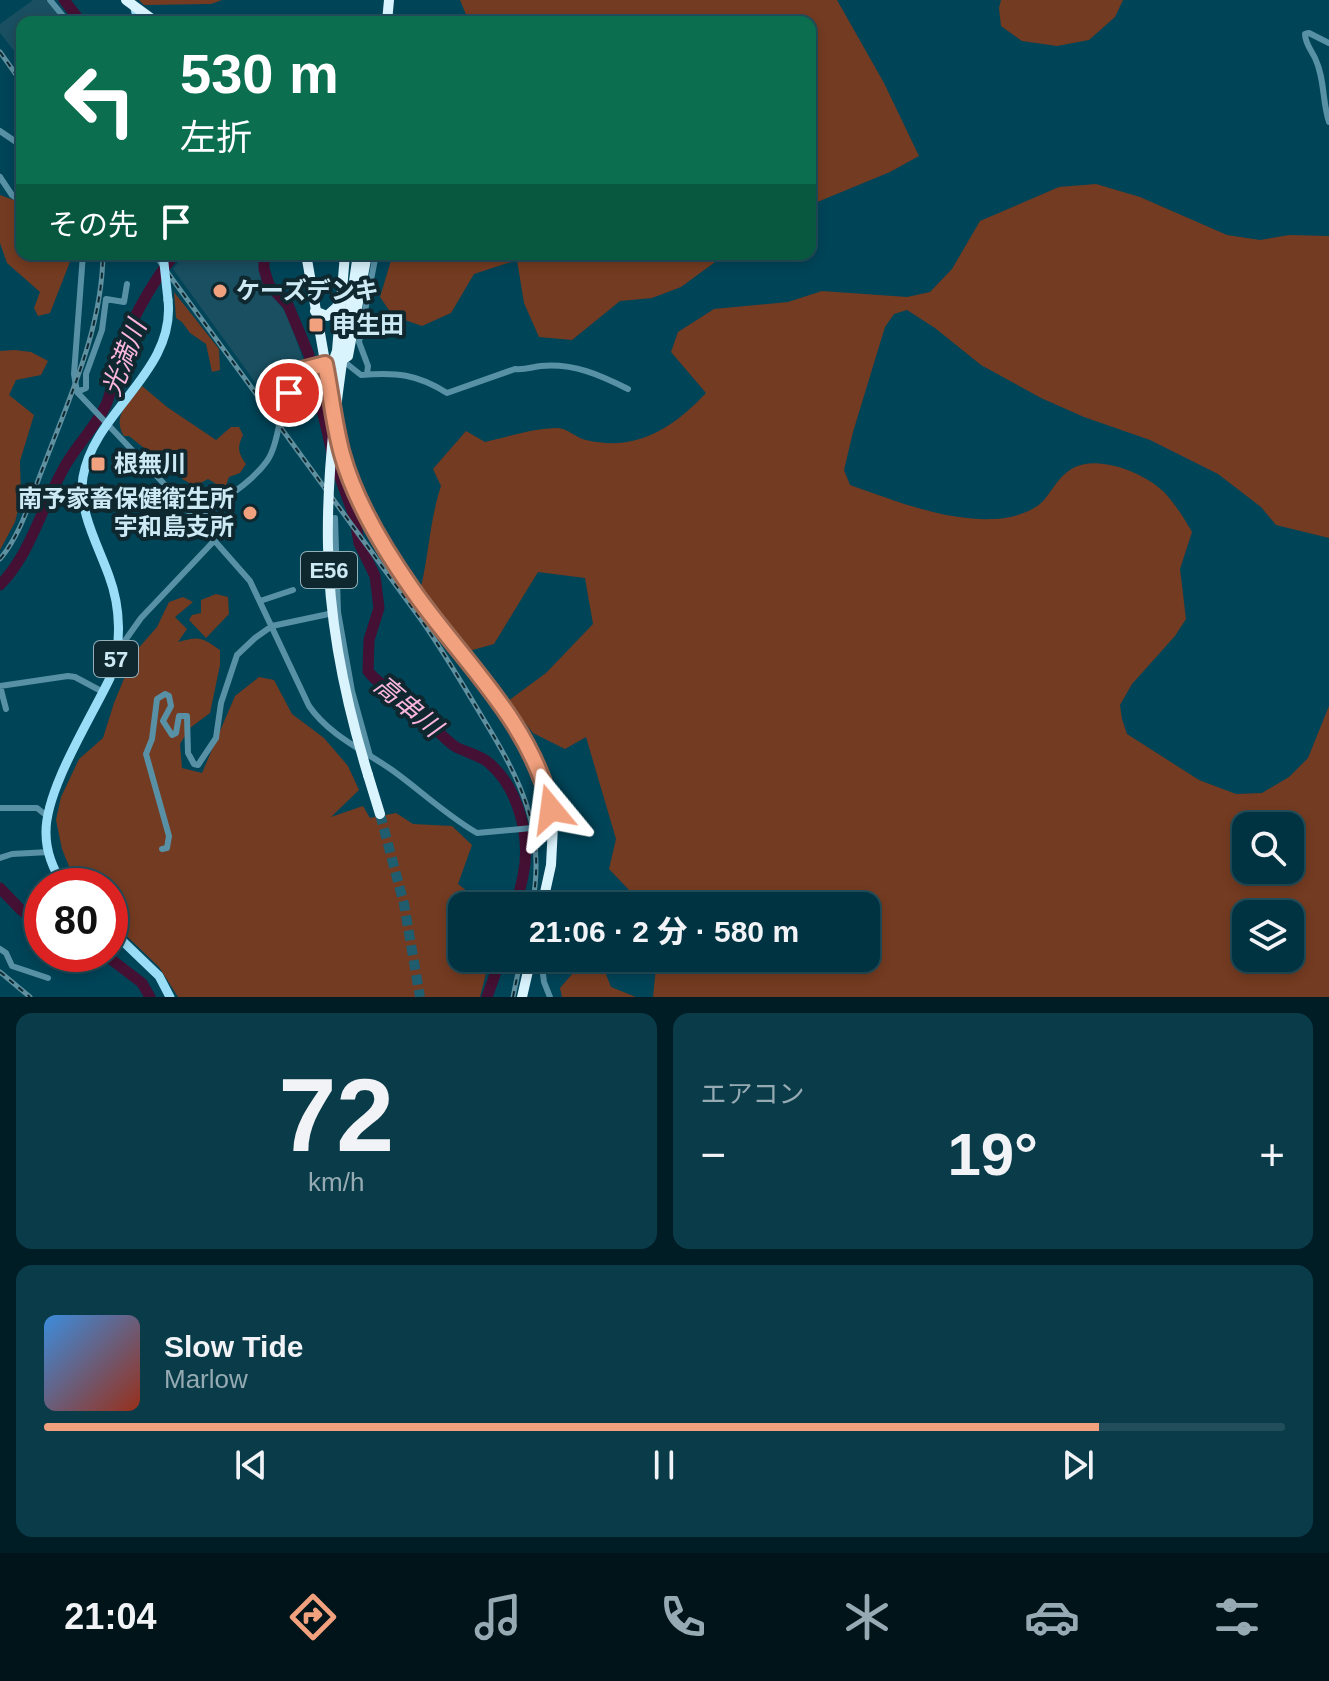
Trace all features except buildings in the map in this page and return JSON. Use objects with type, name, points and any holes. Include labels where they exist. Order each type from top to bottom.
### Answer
[{"type":"highway","points":[[126,0],[147,16]]},
{"type":"highway","points":[[307,260],[322,365],[341,452],[357,495],[409,585],[523,736],[542,775],[553,826],[551,865],[545,892]]},
{"type":"highway","points":[[341,359],[344,260]]},
{"type":"highway","name":"E56","points":[[357,260],[341,359],[330,483],[329,574],[337,653],[351,720],[380,814]]},
{"type":"highway","points":[[322,365],[341,359],[352,345],[366,260]]},
{"type":"highway","points":[[315,311],[322,316],[333,313],[341,293]]},
{"type":"highway","points":[[522,997],[528,972]]},
{"type":"main road","points":[[135,8],[137,16]]},
{"type":"main road","name":"57","points":[[54,868],[46,835],[47,816],[115,665],[117,652],[115,594],[86,516],[82,485],[101,420],[159,351],[168,326],[164,260]]},
{"type":"main road","points":[[128,946],[159,976],[170,997]]},
{"type":"street","points":[[50,0],[63,16]]},
{"type":"street","points":[[1329,43],[1319,36],[1305,34],[1322,80],[1329,122]]},
{"type":"street","points":[[0,177],[16,198]]},
{"type":"street","points":[[83,260],[74,374],[77,392],[250,581],[317,718],[477,833],[553,826]]},
{"type":"street","points":[[367,374],[368,366],[359,342],[375,260]]},
{"type":"street","points":[[77,392],[86,388],[86,374],[102,330],[106,299],[124,302],[127,284]]},
{"type":"street","points":[[341,359],[361,375],[405,374],[451,393],[515,369],[541,366],[580,367],[628,389]]},
{"type":"street","points":[[195,519],[264,464],[276,447],[281,416],[298,373],[309,366],[322,365]]},
{"type":"street","points":[[335,518],[338,612],[352,691],[370,756]]},
{"type":"street","points":[[117,652],[141,618],[213,542]]},
{"type":"street","points":[[260,601],[293,590]]},
{"type":"street","points":[[162,849],[167,848],[169,836],[146,754],[152,739],[157,699],[165,694],[169,696],[171,706],[163,721],[172,735],[176,733],[179,716],[187,716],[188,753],[194,764],[198,765],[216,738],[221,703],[237,655],[272,626],[338,612]]},
{"type":"street","points":[[6,709],[0,686],[68,676],[103,692]]},
{"type":"street","points":[[0,808],[37,808],[47,816]]},
{"type":"street","points":[[0,858],[12,854],[49,852]]},
{"type":"street","points":[[0,949],[6,953],[12,966],[48,978]]},
{"type":"street","points":[[543,972],[550,997]]},
{"type":"shaded area","points":[[33,0],[46,0],[59,16],[16,16],[16,53],[0,33],[0,24]]},
{"type":"shaded area","points":[[139,0],[222,0],[211,4],[144,5]]},
{"type":"shaded area","points":[[460,0],[837,0],[884,83],[919,156],[890,172],[816,203],[816,16],[467,16]]},
{"type":"shaded area","points":[[1001,0],[1123,0],[1115,17],[1089,40],[1057,46],[1022,41],[1001,26]]},
{"type":"shaded area","points":[[1096,184],[1140,197],[1227,235],[1260,240],[1289,235],[1329,236],[1329,538],[1276,525],[1261,507],[1218,474],[1150,440],[1041,398],[981,365],[907,310],[894,314],[885,327],[844,470],[850,485],[920,509],[976,519],[1007,518],[1028,511],[1044,500],[1064,475],[1083,464],[1108,464],[1133,472],[1164,492],[1192,532],[1180,569],[1186,619],[1175,636],[1132,684],[1120,705],[1122,719],[1127,734],[1199,780],[1236,794],[1262,793],[1289,777],[1308,758],[1329,706],[1329,997],[653,997],[656,972],[880,972],[880,892],[630,892],[609,869],[616,839],[586,737],[565,749],[533,733],[508,701],[546,673],[593,624],[585,578],[538,572],[494,644],[469,651],[421,587],[441,486],[433,469],[466,431],[485,442],[549,428],[562,429],[582,439],[604,443],[622,443],[653,434],[680,417],[706,393],[671,352],[678,332],[714,309],[788,302],[822,291],[907,297],[930,292],[952,269],[980,221],[1059,187]]},
{"type":"shaded area","points":[[0,195],[16,201],[16,260],[71,260],[50,313],[38,316],[34,308],[40,292],[7,263],[0,243]]},
{"type":"shaded area","points":[[180,260],[259,260],[261,281],[287,314],[304,362],[297,367],[278,414],[173,269]]},
{"type":"shaded area","points":[[391,260],[517,260],[474,274],[451,313],[422,326],[393,316],[380,297]]},
{"type":"shaded area","points":[[517,260],[718,260],[681,287],[652,298],[620,301],[572,340],[539,337],[524,303]]},
{"type":"shaded area","points":[[174,292],[219,349],[220,370],[212,372],[206,344],[176,318]]},
{"type":"shaded area","points":[[0,351],[31,352],[48,361],[41,375],[16,380],[9,395],[34,415],[20,461],[21,498],[15,522],[0,550]]},
{"type":"shaded area","points":[[142,386],[216,440],[231,427],[239,427],[243,435],[239,450],[246,464],[240,473],[229,477],[226,485],[221,487],[208,479],[195,486],[129,436],[124,436],[121,415]]},
{"type":"shaded area","points":[[216,594],[228,597],[229,614],[206,638],[189,620],[192,615],[201,613],[201,600]]},
{"type":"shaded area","points":[[183,597],[193,602],[175,617],[187,629],[178,642],[196,638],[220,650],[210,713],[190,728],[180,744],[182,768],[202,773],[235,696],[259,677],[274,680],[292,714],[324,738],[348,766],[359,790],[331,817],[363,806],[370,818],[396,813],[413,824],[452,826],[472,845],[458,884],[468,892],[448,892],[448,972],[486,972],[480,997],[178,997],[159,967],[128,937],[128,868],[70,868],[56,820],[61,797],[79,759],[103,738],[135,652],[157,627],[169,602]]},
{"type":"shaded area","points":[[574,972],[605,972],[611,987],[636,997],[562,997],[560,988]]},
{"type":"waterway","name":"光満川","points":[[64,0],[76,16]]},
{"type":"waterway","name":"光満川","points":[[0,585],[21,557],[59,476],[106,405],[126,335],[170,260]]},
{"type":"waterway","name":"高串川","points":[[264,260],[269,285],[288,305],[309,355],[334,461],[355,519],[359,543],[375,576],[379,608],[369,640],[368,671],[417,710],[450,743],[489,763],[508,786],[524,831],[525,862],[519,892]]},
{"type":"waterway","name":"光満川","points":[[0,888],[24,912]]},
{"type":"waterway","name":"光満川","points":[[128,972],[142,983],[150,997]]},
{"type":"waterway","name":"高串川","points":[[487,997],[496,972]]},
{"type":"tunnel","points":[[380,814],[404,904],[420,997]]},
{"type":"railway","points":[[0,52],[16,75]]},
{"type":"railway","points":[[0,559],[25,514],[83,362],[97,309],[103,260]]},
{"type":"railway","points":[[158,260],[422,621],[495,738],[518,783],[533,829],[536,853],[534,892]]},
{"type":"railway","points":[[0,972],[30,997]]},
{"type":"railway","points":[[513,997],[518,972]]},
{"type":"place","name":"ケーズデンキ","points":[[220,291]]},
{"type":"place","name":"申生田","points":[[316,325]]},
{"type":"place","name":"根無川","points":[[98,464]]},
{"type":"place","name":"南予家畜保健衛生所 宇和島支所","points":[[250,513]]},
{"type":"route","points":[[289,393],[298,373],[309,366],[325,364],[341,452],[357,495],[409,585],[523,736],[542,775],[551,809]]}]
